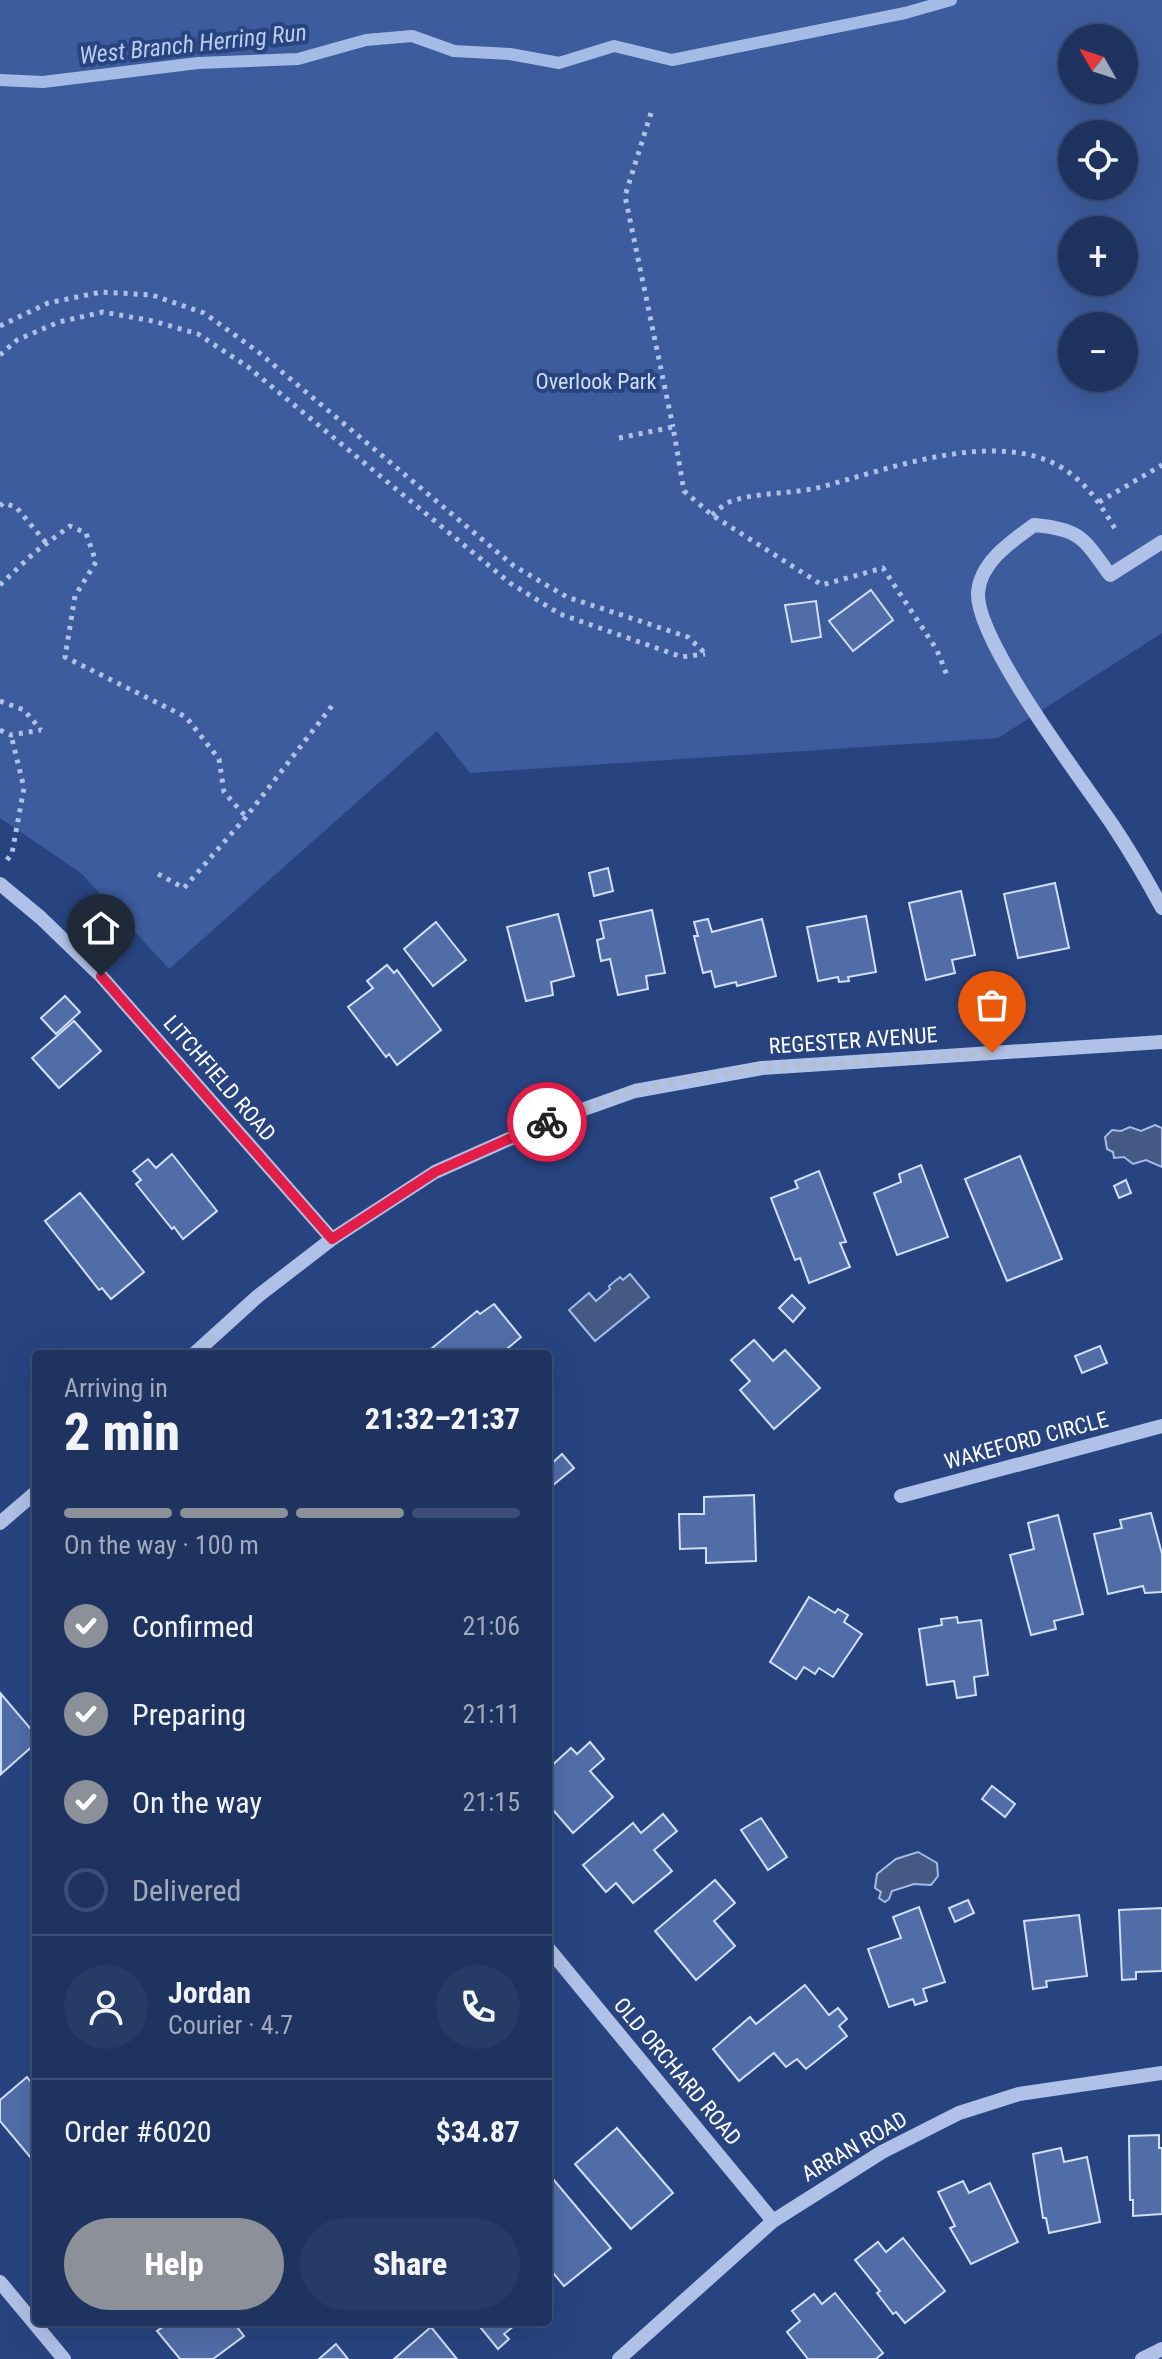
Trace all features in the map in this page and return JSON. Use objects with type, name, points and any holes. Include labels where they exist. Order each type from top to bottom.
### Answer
[{"type":"street","points":[[1162,542],[1110,575],[1083,538],[1061,527],[1034,525],[998,552],[983,577],[978,595],[996,649],[1014,680],[1115,829],[1162,908]]},
{"type":"street","name":"LITCHFIELD ROAD","points":[[0,884],[41,918],[101,976],[332,1239]]},
{"type":"street","name":"REGESTER AVENUE","points":[[198,1350],[258,1296],[332,1239],[435,1172],[545,1123],[635,1091],[697,1077],[762,1068],[1162,1042]]},
{"type":"street","name":"WAKEFORD CIRCLE","points":[[901,1496],[1162,1426]]},
{"type":"street","points":[[0,1523],[32,1495]]},
{"type":"street","name":"OLD ORCHARD ROAD","points":[[552,1953],[773,2221]]},
{"type":"street","name":"ARRAN ROAD","points":[[619,2359],[773,2221],[882,2152],[959,2113],[1019,2094],[1162,2073]]},
{"type":"street","points":[[0,2282],[32,2320]]},
{"type":"street","points":[[37,2326],[64,2359]]},
{"type":"street","points":[[1142,2359],[1162,2349]]},
{"type":"path","points":[[651,113],[625,196],[684,491],[712,515],[822,585],[883,568],[937,650],[948,678]]},
{"type":"path","points":[[0,326],[48,303],[101,292],[152,295],[204,313],[257,351],[514,566],[567,597],[688,637],[706,654],[682,657],[560,614],[510,583],[248,367],[198,334],[153,321],[103,312],[59,322],[17,340],[0,355]]},
{"type":"path","points":[[619,438],[673,427]]},
{"type":"path","points":[[712,515],[730,501],[803,491],[954,453],[989,449],[1042,457],[1075,477],[1099,502],[1162,465]]},
{"type":"path","points":[[0,506],[3,503],[16,507],[47,544]]},
{"type":"path","points":[[0,585],[70,526],[86,533],[96,562],[75,596],[65,657],[186,717],[219,759],[224,792],[246,817]]},
{"type":"path","points":[[0,701],[24,710],[41,730],[11,735],[0,730]]},
{"type":"path","points":[[158,874],[184,888],[246,817],[335,702]]},
{"type":"path","points":[[0,871],[12,853],[24,788],[11,735]]},
{"type":"green space","name":"Overlook Park","points":[[0,0],[1162,0],[1162,633],[998,738],[470,773],[437,731],[169,969],[81,873],[0,818]]},
{"type":"shaded area","points":[[1155,1125],[1162,1128],[1162,1167],[1146,1160],[1133,1164],[1124,1157],[1114,1158],[1113,1152],[1107,1149],[1105,1137],[1112,1130],[1121,1131],[1130,1127],[1141,1131]]},
{"type":"shaded area","points":[[630,1274],[649,1297],[595,1341],[569,1310],[589,1293],[596,1301],[620,1277],[623,1280]]},
{"type":"shaded area","points":[[918,1852],[937,1863],[938,1876],[931,1885],[914,1884],[892,1891],[885,1902],[879,1898],[881,1892],[875,1888],[877,1874],[896,1859]]},
{"type":"building","points":[[871,590],[893,620],[853,651],[829,621]]},
{"type":"building","points":[[816,601],[821,637],[792,642],[785,605]]},
{"type":"building","points":[[608,868],[613,891],[594,896],[589,873]]},
{"type":"building","points":[[1055,883],[1069,948],[1018,958],[1004,894]]},
{"type":"building","points":[[961,891],[975,955],[952,960],[955,973],[926,980],[909,903]]},
{"type":"building","points":[[652,910],[665,973],[646,976],[648,989],[618,995],[610,959],[601,961],[597,940],[604,938],[600,921]]},
{"type":"building","points":[[558,914],[574,976],[551,982],[553,995],[526,1001],[507,927]]},
{"type":"building","points":[[866,916],[876,972],[848,977],[849,981],[839,982],[838,977],[818,981],[807,927]]},
{"type":"building","points":[[708,919],[712,932],[762,919],[776,976],[737,986],[736,982],[715,987],[711,971],[703,973],[694,936],[698,936],[694,922]]},
{"type":"building","points":[[436,922],[466,960],[433,986],[404,949]]},
{"type":"building","points":[[387,965],[394,973],[397,970],[441,1030],[397,1065],[389,1054],[386,1057],[348,1007],[373,988],[367,981]]},
{"type":"building","points":[[65,996],[80,1012],[56,1034],[41,1018]]},
{"type":"building","points":[[74,1021],[101,1051],[59,1088],[32,1058]]},
{"type":"building","points":[[172,1154],[217,1211],[183,1239],[136,1184],[141,1180],[133,1171],[148,1159],[156,1168]]},
{"type":"building","points":[[1020,1156],[1062,1259],[1007,1281],[965,1179]]},
{"type":"building","points":[[921,1165],[948,1237],[897,1255],[874,1193],[901,1182],[899,1174]]},
{"type":"building","points":[[819,1171],[846,1242],[840,1243],[850,1267],[809,1283],[800,1258],[795,1260],[771,1198],[798,1188],[795,1181]]},
{"type":"building","points":[[1126,1180],[1131,1193],[1119,1198],[1114,1186]]},
{"type":"building","points":[[80,1193],[144,1272],[111,1299],[102,1288],[99,1290],[45,1221]]},
{"type":"building","points":[[792,1295],[805,1308],[793,1322],[779,1308]]},
{"type":"building","points":[[494,1304],[521,1337],[509,1350],[430,1350],[477,1311],[480,1314]]},
{"type":"building","points":[[754,1340],[773,1361],[785,1350],[820,1388],[774,1429],[740,1390],[750,1381],[731,1360]]},
{"type":"building","points":[[1100,1346],[1107,1363],[1082,1373],[1075,1356]]},
{"type":"building","points":[[562,1454],[574,1468],[553,1485],[552,1463]]},
{"type":"building","points":[[754,1495],[756,1561],[706,1563],[706,1548],[680,1549],[679,1514],[704,1514],[704,1497]]},
{"type":"building","points":[[1151,1513],[1162,1554],[1162,1592],[1145,1593],[1143,1586],[1108,1594],[1094,1534],[1122,1528],[1120,1520]]},
{"type":"building","points":[[1058,1515],[1083,1614],[1054,1621],[1056,1629],[1031,1635],[1010,1555],[1034,1549],[1028,1523]]},
{"type":"building","points":[[809,1597],[835,1613],[838,1609],[848,1615],[844,1622],[862,1634],[833,1677],[819,1668],[815,1674],[804,1667],[796,1679],[770,1662]]},
{"type":"building","points":[[957,1617],[958,1623],[981,1620],[988,1675],[974,1677],[976,1695],[957,1698],[954,1681],[927,1685],[919,1629],[942,1625],[941,1619]]},
{"type":"building","points":[[1,1694],[32,1730],[32,1747],[1,1774]]},
{"type":"building","points":[[590,1742],[604,1759],[590,1771],[613,1797],[573,1833],[554,1811],[552,1813],[552,1765],[571,1748],[577,1754]]},
{"type":"building","points":[[992,1786],[1015,1804],[1005,1817],[982,1799]]},
{"type":"building","points":[[663,1814],[677,1831],[654,1850],[672,1871],[633,1903],[616,1883],[606,1892],[583,1865],[633,1823],[641,1833]]},
{"type":"building","points":[[761,1818],[787,1857],[768,1870],[741,1830]]},
{"type":"building","points":[[715,1880],[735,1903],[714,1921],[735,1946],[696,1980],[655,1931]]},
{"type":"building","points":[[968,1900],[974,1913],[955,1922],[949,1908]]},
{"type":"building","points":[[919,1907],[945,1982],[923,1989],[927,2001],[915,2005],[913,1999],[889,2007],[868,1949],[901,1938],[893,1917]]},
{"type":"building","points":[[1162,1908],[1162,1971],[1136,1972],[1136,1979],[1122,1980],[1119,1910]]},
{"type":"building","points":[[1079,1915],[1087,1976],[1046,1981],[1047,1987],[1033,1989],[1024,1921]]},
{"type":"building","points":[[805,1985],[829,2015],[838,2008],[847,2019],[839,2026],[847,2036],[806,2069],[797,2059],[786,2067],[774,2053],[739,2081],[713,2049],[750,2017],[756,2024]]},
{"type":"building","points":[[27,2077],[32,2083],[31,2158],[0,2121],[0,2100]]},
{"type":"building","points":[[617,2128],[673,2193],[631,2229],[575,2164]]},
{"type":"building","points":[[1159,2135],[1159,2148],[1162,2148],[1162,2214],[1133,2216],[1129,2136]]},
{"type":"building","points":[[1061,2148],[1064,2162],[1087,2157],[1100,2222],[1049,2233],[1046,2218],[1043,2218],[1033,2154]]},
{"type":"building","points":[[552,2178],[611,2248],[564,2286],[552,2272]]},
{"type":"building","points":[[963,2181],[969,2193],[990,2183],[1018,2242],[971,2264],[950,2228],[955,2226],[938,2192]]},
{"type":"building","points":[[903,2238],[945,2291],[905,2323],[896,2312],[893,2314],[877,2293],[880,2291],[855,2260],[878,2242],[886,2252]]},
{"type":"building","points":[[835,2293],[883,2353],[876,2359],[808,2359],[787,2332],[800,2321],[792,2311],[814,2294],[822,2304]]},
{"type":"building","points":[[164,2326],[236,2326],[244,2336],[213,2359],[180,2359],[157,2331]]},
{"type":"building","points":[[479,2326],[514,2326],[504,2334],[509,2339],[498,2349]]},
{"type":"building","points":[[431,2327],[457,2359],[394,2359]]},
{"type":"building","points":[[336,2344],[348,2359],[319,2359]]},
{"type":"waterway","name":"West Branch Herring Run","points":[[0,80],[43,82],[198,63],[298,59],[366,40],[412,36],[454,51],[510,54],[559,63],[614,46],[672,60],[905,13],[951,0]]},
{"type":"way so far","points":[[547,1122],[635,1091],[697,1077],[762,1068],[992,1053]]},
{"type":"route","points":[[101,976],[332,1239],[435,1172],[547,1122]]}]
